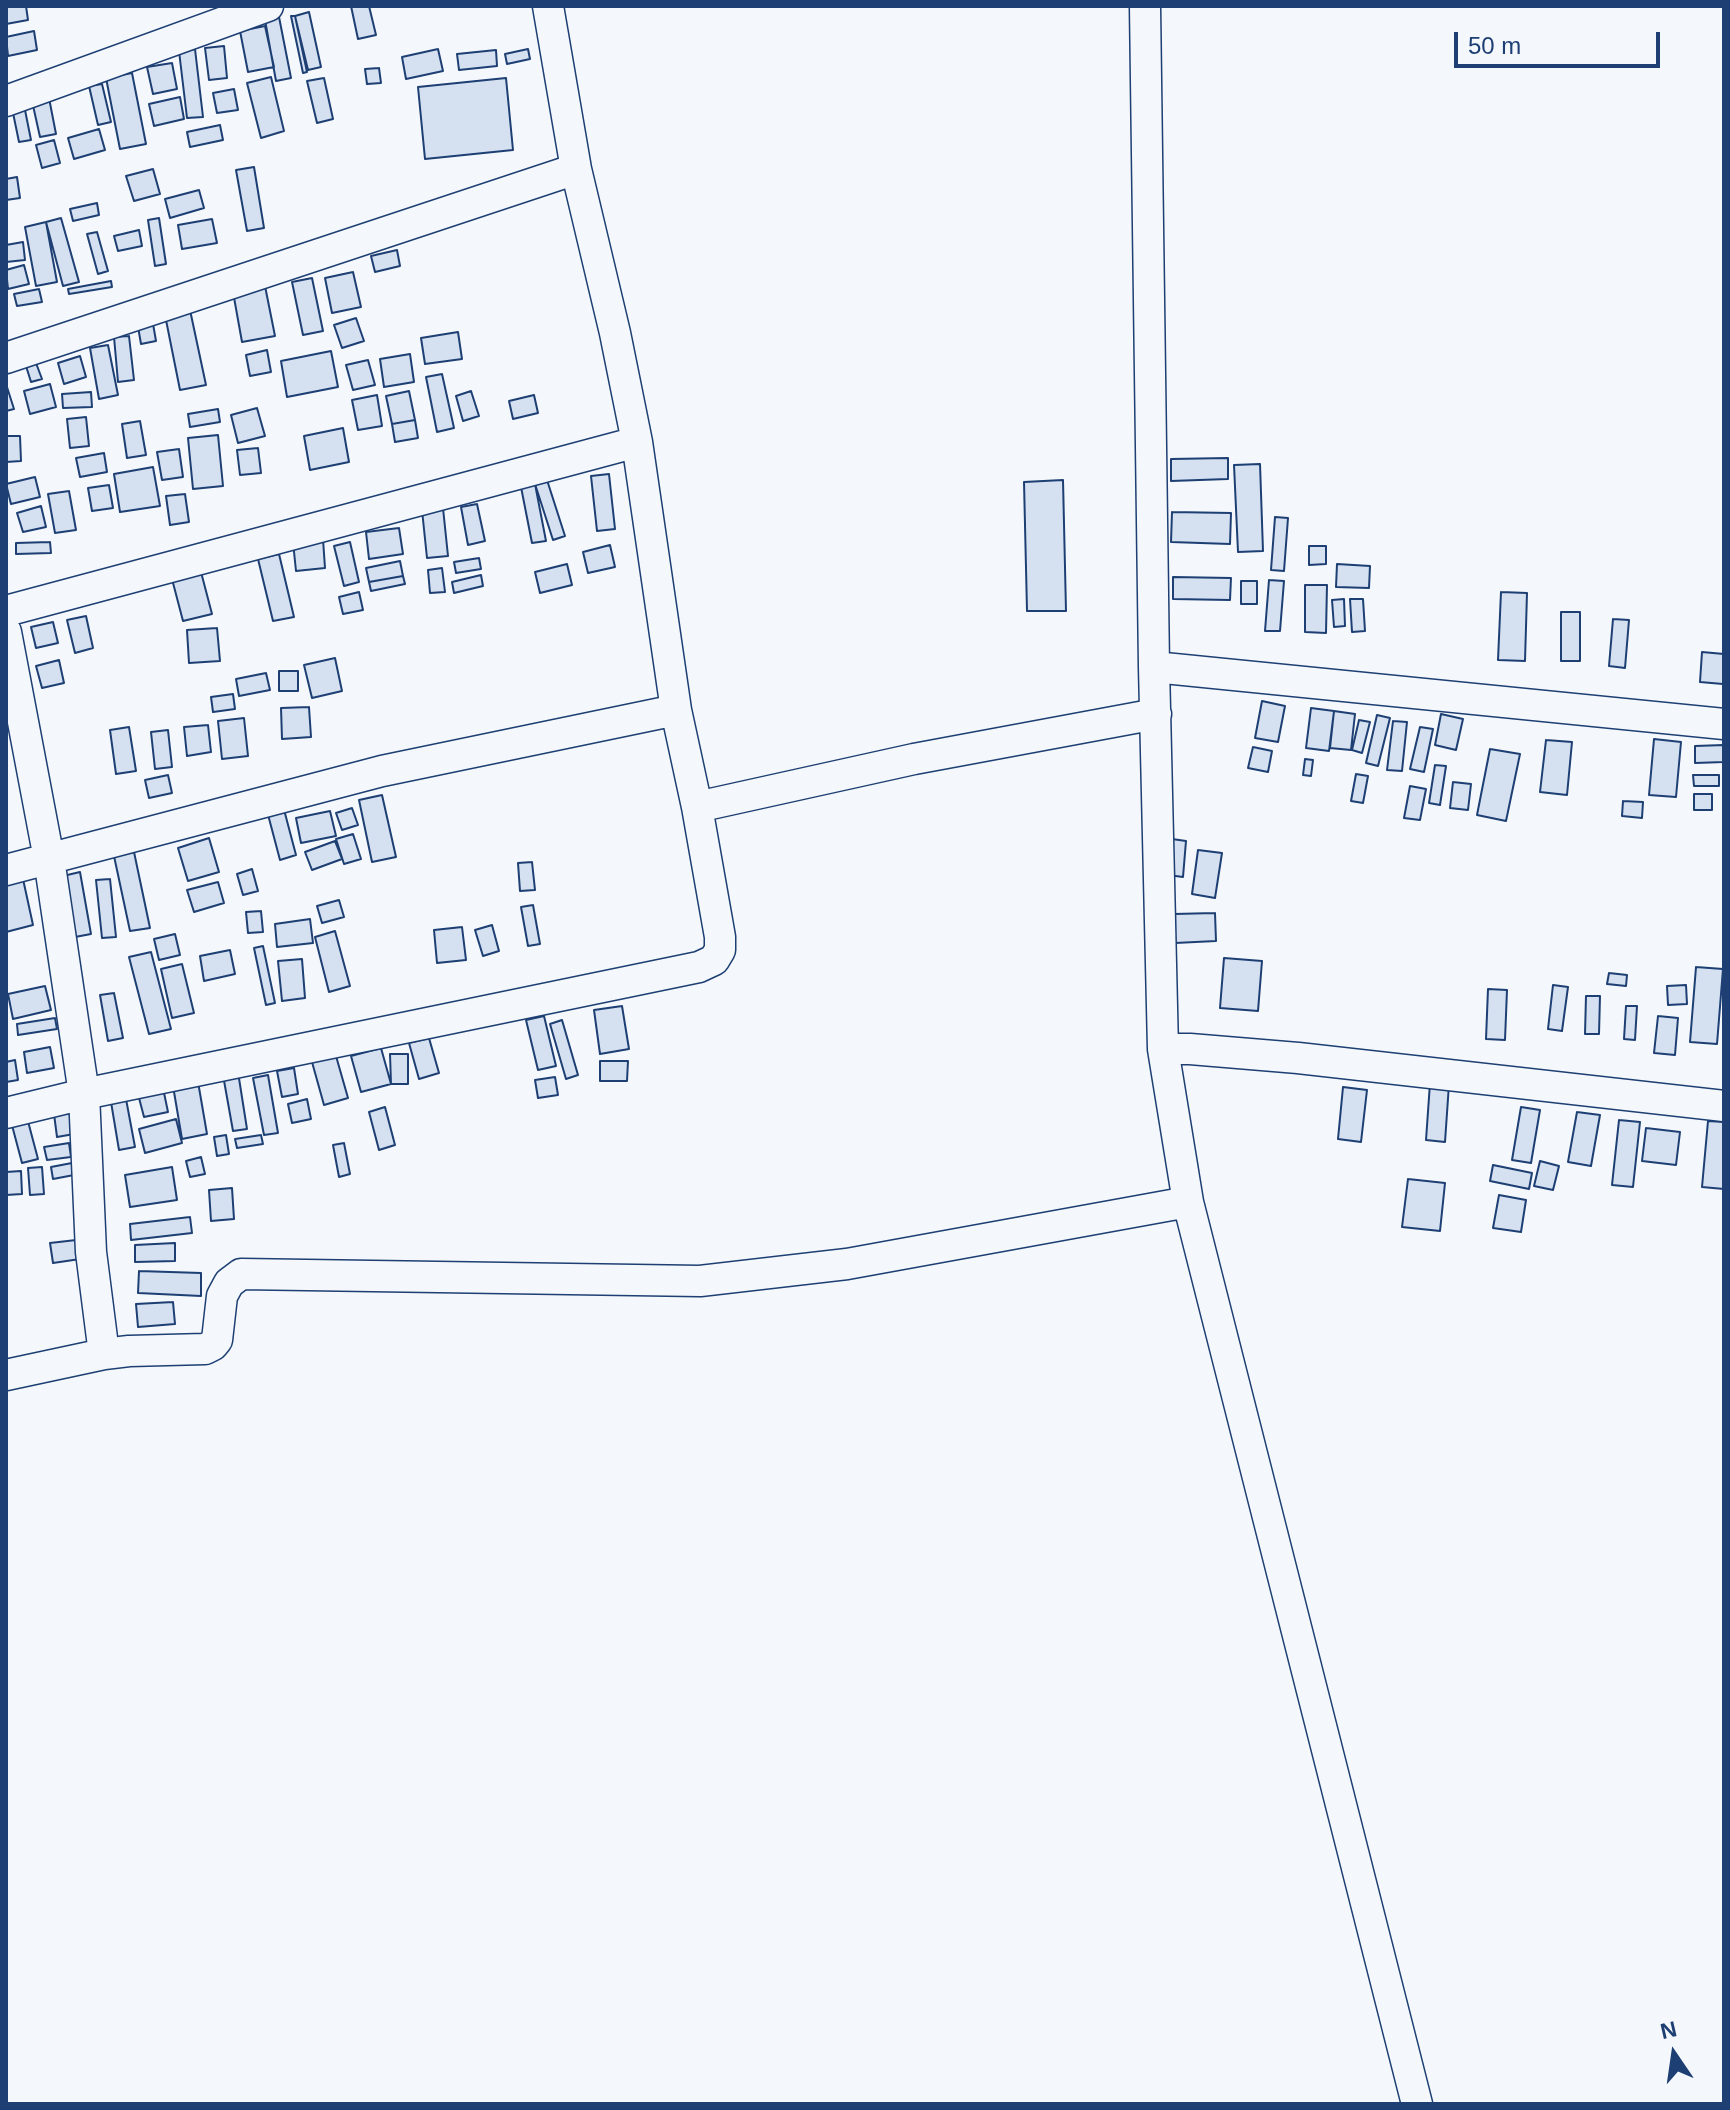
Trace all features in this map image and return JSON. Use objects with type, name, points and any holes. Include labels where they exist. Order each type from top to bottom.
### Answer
[{"type":"street","points":[[6,101],[268,6]]},
{"type":"street","points":[[6,1113],[84,1094],[699,967],[714,960],[720,950],[697,807],[676,710],[637,442],[576,169],[548,6]]},
{"type":"street","points":[[1145,6],[1154,667],[1163,1049],[1188,1202],[1417,2104]]},
{"type":"street","points":[[6,358],[576,169]]},
{"type":"street","points":[[6,611],[637,442]]},
{"type":"street","points":[[6,632],[49,859],[84,1094],[91,1252],[104,1354]]},
{"type":"street","points":[[1154,667],[1724,724]]},
{"type":"street","points":[[6,870],[382,771],[676,710]]},
{"type":"street","points":[[697,807],[914,759],[1156,714]]},
{"type":"street","points":[[1163,1049],[1298,1058],[1724,1106]]},
{"type":"street","points":[[6,1375],[104,1354],[205,1349],[217,1340],[222,1296],[229,1283],[241,1274],[700,1281],[847,1264],[1188,1202]]},
{"type":"building","points":[[6,6],[26,6],[28,20],[6,24]]},
{"type":"building","points":[[351,6],[369,6],[376,35],[358,39]]},
{"type":"building","points":[[309,12],[321,67],[308,70],[295,16]]},
{"type":"building","points":[[291,16],[295,16],[307,72],[303,73]]},
{"type":"building","points":[[279,17],[291,78],[276,81],[265,20]]},
{"type":"building","points":[[265,26],[274,67],[248,72],[240,31]]},
{"type":"building","points":[[34,31],[37,50],[8,56],[6,37]]},
{"type":"building","points":[[224,46],[227,78],[209,80],[205,48]]},
{"type":"building","points":[[195,49],[203,117],[187,118],[179,51]]},
{"type":"building","points":[[438,49],[443,71],[406,79],[402,57]]},
{"type":"building","points":[[528,49],[530,59],[507,64],[505,54]]},
{"type":"building","points":[[496,50],[497,66],[459,70],[457,54]]},
{"type":"building","points":[[172,63],[177,89],[153,94],[147,67]]},
{"type":"building","points":[[379,68],[381,83],[367,84],[365,69]]},
{"type":"building","points":[[132,73],[146,144],[120,149],[106,78]]},
{"type":"building","points":[[271,77],[284,131],[261,138],[247,83]]},
{"type":"building","points":[[324,78],[333,119],[317,123],[307,81]]},
{"type":"building","points":[[506,78],[513,150],[425,159],[418,87]]},
{"type":"building","points":[[102,84],[111,122],[98,125],[89,86]]},
{"type":"building","points":[[234,89],[238,110],[217,113],[213,93]]},
{"type":"building","points":[[180,97],[184,119],[154,126],[149,104]]},
{"type":"building","points":[[49,98],[56,134],[40,137],[32,101]]},
{"type":"building","points":[[24,105],[31,140],[19,142],[12,108]]},
{"type":"building","points":[[220,125],[223,140],[190,147],[187,132]]},
{"type":"building","points":[[99,129],[105,150],[74,159],[68,138]]},
{"type":"building","points":[[54,140],[60,163],[42,168],[36,145]]},
{"type":"building","points":[[254,167],[264,228],[247,231],[236,170]]},
{"type":"building","points":[[153,169],[160,194],[134,201],[126,176]]},
{"type":"building","points":[[17,177],[20,198],[6,200],[6,179]]},
{"type":"building","points":[[199,190],[204,208],[170,218],[165,199]]},
{"type":"building","points":[[97,203],[99,215],[73,221],[70,209]]},
{"type":"building","points":[[61,218],[79,282],[63,286],[46,222]]},
{"type":"building","points":[[159,218],[166,264],[155,266],[148,220]]},
{"type":"building","points":[[212,219],[217,243],[182,249],[178,225]]},
{"type":"building","points":[[46,222],[57,282],[36,286],[25,227]]},
{"type":"building","points":[[139,230],[142,246],[118,251],[114,236]]},
{"type":"building","points":[[97,232],[108,271],[98,274],[87,234]]},
{"type":"building","points":[[23,242],[25,260],[6,262],[6,245]]},
{"type":"building","points":[[397,250],[400,266],[375,272],[371,256]]},
{"type":"building","points":[[24,265],[29,284],[8,289],[6,270]]},
{"type":"building","points":[[353,272],[361,307],[332,313],[325,278]]},
{"type":"building","points":[[312,278],[323,331],[303,335],[292,282]]},
{"type":"building","points":[[111,281],[112,287],[69,294],[68,289]]},
{"type":"building","points":[[265,286],[275,336],[242,342],[233,292]]},
{"type":"building","points":[[39,289],[42,302],[17,306],[14,294]]},
{"type":"building","points":[[190,310],[206,385],[180,390],[165,315]]},
{"type":"building","points":[[152,318],[156,341],[141,344],[137,321]]},
{"type":"building","points":[[356,318],[364,341],[342,348],[334,325]]},
{"type":"building","points":[[458,332],[462,359],[425,364],[421,338]]},
{"type":"building","points":[[129,336],[134,380],[118,382],[114,337]]},
{"type":"building","points":[[108,345],[118,395],[99,399],[90,348]]},
{"type":"building","points":[[267,350],[271,372],[250,376],[246,355]]},
{"type":"building","points":[[331,351],[338,387],[287,397],[281,361]]},
{"type":"building","points":[[410,354],[414,382],[384,387],[380,359]]},
{"type":"building","points":[[80,356],[86,377],[64,384],[58,363]]},
{"type":"building","points":[[368,360],[375,385],[353,390],[346,365]]},
{"type":"building","points":[[36,363],[42,379],[31,382],[26,366]]},
{"type":"building","points":[[442,374],[454,428],[437,432],[426,377]]},
{"type":"building","points":[[6,384],[14,409],[6,411]]},
{"type":"building","points":[[50,384],[56,407],[30,414],[24,391]]},
{"type":"building","points":[[409,391],[415,420],[392,424],[386,396]]},
{"type":"building","points":[[471,391],[479,416],[463,421],[456,396]]},
{"type":"building","points":[[91,392],[92,407],[63,408],[62,394]]},
{"type":"building","points":[[377,395],[382,426],[358,430],[352,400]]},
{"type":"building","points":[[534,395],[538,413],[513,419],[509,401]]},
{"type":"building","points":[[257,408],[265,436],[238,443],[231,415]]},
{"type":"building","points":[[218,409],[220,422],[190,427],[188,414]]},
{"type":"building","points":[[86,417],[89,446],[70,448],[67,419]]},
{"type":"building","points":[[415,420],[418,438],[395,442],[392,424]]},
{"type":"building","points":[[140,421],[146,455],[127,458],[122,424]]},
{"type":"building","points":[[343,428],[349,462],[310,470],[304,436]]},
{"type":"building","points":[[218,435],[223,486],[193,489],[188,438]]},
{"type":"building","points":[[6,436],[20,436],[21,461],[6,462]]},
{"type":"building","points":[[258,448],[261,473],[240,475],[237,450]]},
{"type":"building","points":[[179,449],[183,477],[162,480],[157,452]]},
{"type":"building","points":[[104,453],[107,472],[80,477],[76,458]]},
{"type":"building","points":[[1228,458],[1228,479],[1171,481],[1171,459]]},
{"type":"building","points":[[1260,464],[1263,551],[1238,552],[1234,465]]},
{"type":"building","points":[[153,467],[160,506],[120,512],[114,474]]},
{"type":"building","points":[[609,474],[615,529],[597,531],[591,476]]},
{"type":"building","points":[[35,477],[40,497],[11,504],[6,484]]},
{"type":"building","points":[[547,480],[565,536],[553,540],[535,484]]},
{"type":"building","points":[[1063,480],[1066,611],[1027,611],[1024,482]]},
{"type":"building","points":[[535,484],[546,541],[532,543],[521,487]]},
{"type":"building","points":[[109,485],[113,508],[92,511],[88,488]]},
{"type":"building","points":[[69,491],[76,530],[55,533],[48,494]]},
{"type":"building","points":[[185,494],[189,522],[170,525],[166,496]]},
{"type":"building","points":[[477,504],[485,541],[468,545],[461,507]]},
{"type":"building","points":[[41,506],[46,527],[23,532],[17,513]]},
{"type":"building","points":[[443,508],[448,556],[427,558],[422,510]]},
{"type":"building","points":[[1172,512],[1231,513],[1230,544],[1171,542]]},
{"type":"building","points":[[1275,517],[1288,518],[1284,571],[1271,570]]},
{"type":"building","points":[[399,528],[403,554],[369,559],[366,532]]},
{"type":"building","points":[[323,539],[325,568],[296,571],[293,542]]},
{"type":"building","points":[[50,542],[51,553],[16,554],[16,543]]},
{"type":"building","points":[[350,542],[359,582],[344,586],[334,546]]},
{"type":"building","points":[[610,545],[615,567],[588,573],[583,552]]},
{"type":"building","points":[[1309,546],[1326,546],[1326,564],[1309,565]]},
{"type":"building","points":[[279,554],[294,617],[273,621],[258,559]]},
{"type":"building","points":[[479,558],[481,569],[456,573],[454,562]]},
{"type":"building","points":[[400,561],[403,576],[369,582],[366,568]]},
{"type":"building","points":[[567,564],[572,585],[540,593],[535,572]]},
{"type":"building","points":[[1337,564],[1370,566],[1369,588],[1336,587]]},
{"type":"building","points":[[442,568],[445,592],[430,593],[428,570]]},
{"type":"building","points":[[201,572],[212,614],[183,621],[172,579]]},
{"type":"building","points":[[481,575],[483,586],[454,593],[452,582]]},
{"type":"building","points":[[403,576],[405,584],[371,591],[369,582]]},
{"type":"building","points":[[1173,577],[1231,578],[1230,600],[1173,599]]},
{"type":"building","points":[[1269,580],[1284,581],[1280,631],[1265,631]]},
{"type":"building","points":[[1241,581],[1257,581],[1257,604],[1241,604]]},
{"type":"building","points":[[1305,585],[1327,585],[1326,633],[1305,632]]},
{"type":"building","points":[[359,592],[363,610],[343,614],[339,597]]},
{"type":"building","points":[[1501,592],[1527,593],[1525,661],[1498,660]]},
{"type":"building","points":[[1344,599],[1345,626],[1334,627],[1332,600]]},
{"type":"building","points":[[1350,599],[1363,599],[1365,631],[1352,632]]},
{"type":"building","points":[[1561,612],[1580,612],[1580,661],[1561,661]]},
{"type":"building","points":[[86,616],[93,648],[75,653],[67,620]]},
{"type":"building","points":[[1613,619],[1629,620],[1625,668],[1609,666]]},
{"type":"building","points":[[53,622],[58,643],[36,648],[31,627]]},
{"type":"building","points":[[217,628],[220,661],[189,663],[187,630]]},
{"type":"building","points":[[1702,652],[1724,654],[1723,684],[1700,682]]},
{"type":"building","points":[[335,658],[342,691],[312,698],[304,665]]},
{"type":"building","points":[[59,660],[64,683],[42,688],[36,666]]},
{"type":"building","points":[[279,671],[298,671],[298,691],[279,691]]},
{"type":"building","points":[[266,673],[270,690],[239,696],[236,679]]},
{"type":"building","points":[[233,694],[235,709],[213,712],[211,697]]},
{"type":"building","points":[[1262,701],[1285,706],[1278,742],[1255,738]]},
{"type":"building","points":[[309,707],[311,737],[282,739],[281,708]]},
{"type":"building","points":[[1311,708],[1334,711],[1329,751],[1306,748]]},
{"type":"building","points":[[1334,711],[1355,714],[1351,750],[1330,748]]},
{"type":"building","points":[[1441,714],[1463,719],[1456,750],[1435,745]]},
{"type":"building","points":[[1377,715],[1390,718],[1378,766],[1366,763]]},
{"type":"building","points":[[244,718],[248,756],[222,759],[218,721]]},
{"type":"building","points":[[1359,720],[1370,722],[1362,753],[1352,750]]},
{"type":"building","points":[[1393,721],[1407,722],[1402,771],[1387,770]]},
{"type":"building","points":[[208,725],[211,752],[187,756],[184,727]]},
{"type":"building","points":[[129,727],[136,771],[116,774],[110,730]]},
{"type":"building","points":[[1420,727],[1433,729],[1424,772],[1410,769]]},
{"type":"building","points":[[168,730],[172,767],[155,769],[151,732]]},
{"type":"building","points":[[1654,739],[1681,742],[1676,797],[1649,795]]},
{"type":"building","points":[[1546,740],[1572,742],[1567,795],[1540,792]]},
{"type":"building","points":[[1724,745],[1724,762],[1695,763],[1695,746]]},
{"type":"building","points":[[1253,747],[1272,751],[1268,772],[1248,768]]},
{"type":"building","points":[[1490,749],[1520,754],[1506,821],[1477,815]]},
{"type":"building","points":[[1305,759],[1313,760],[1311,776],[1303,775]]},
{"type":"building","points":[[1435,765],[1446,766],[1440,805],[1429,803]]},
{"type":"building","points":[[1356,774],[1368,776],[1363,803],[1351,801]]},
{"type":"building","points":[[168,775],[172,793],[149,798],[145,780]]},
{"type":"building","points":[[1693,775],[1719,775],[1719,786],[1694,786]]},
{"type":"building","points":[[1453,782],[1471,784],[1468,810],[1450,808]]},
{"type":"building","points":[[1410,786],[1426,789],[1420,820],[1404,818]]},
{"type":"building","points":[[1694,794],[1712,794],[1712,810],[1694,810]]},
{"type":"building","points":[[382,795],[396,857],[372,862],[359,800]]},
{"type":"building","points":[[1623,801],[1643,802],[1642,818],[1622,816]]},
{"type":"building","points":[[282,802],[296,855],[280,860],[266,807]]},
{"type":"building","points":[[352,808],[358,825],[342,830],[336,813]]},
{"type":"building","points":[[330,811],[336,836],[301,843],[296,818]]},
{"type":"building","points":[[353,834],[361,859],[344,864],[336,839]]},
{"type":"building","points":[[209,838],[219,872],[188,881],[178,848]]},
{"type":"building","points":[[1172,839],[1186,841],[1183,877],[1168,875]]},
{"type":"building","points":[[335,841],[342,859],[312,870],[305,852]]},
{"type":"building","points":[[1198,850],[1222,853],[1215,898],[1192,894]]},
{"type":"building","points":[[134,852],[150,928],[130,931],[114,856]]},
{"type":"building","points":[[532,862],[535,890],[520,891],[518,863]]},
{"type":"building","points":[[252,869],[258,891],[243,895],[237,874]]},
{"type":"building","points":[[80,872],[91,934],[75,937],[63,876]]},
{"type":"building","points":[[23,879],[33,925],[6,932],[6,883]]},
{"type":"building","points":[[110,879],[116,937],[102,938],[96,880]]},
{"type":"building","points":[[218,882],[224,903],[194,912],[187,890]]},
{"type":"building","points":[[339,900],[344,917],[322,923],[317,906]]},
{"type":"building","points":[[533,905],[540,944],[528,946],[521,907]]},
{"type":"building","points":[[261,911],[263,932],[248,933],[246,912]]},
{"type":"building","points":[[1215,913],[1216,941],[1175,943],[1174,914]]},
{"type":"building","points":[[310,919],[313,943],[277,947],[275,924]]},
{"type":"building","points":[[492,925],[499,951],[483,956],[475,930]]},
{"type":"building","points":[[462,927],[466,960],[437,963],[434,930]]},
{"type":"building","points":[[335,931],[350,986],[329,992],[315,937]]},
{"type":"building","points":[[175,934],[180,955],[159,960],[154,939]]},
{"type":"building","points":[[263,946],[275,1003],[266,1005],[254,948]]},
{"type":"building","points":[[230,950],[235,974],[204,981],[200,956]]},
{"type":"building","points":[[151,952],[171,1029],[149,1034],[129,957]]},
{"type":"building","points":[[1224,958],[1262,961],[1258,1011],[1220,1008]]},
{"type":"building","points":[[302,959],[305,998],[282,1001],[278,961]]},
{"type":"building","points":[[182,964],[194,1013],[172,1018],[161,969]]},
{"type":"building","points":[[1696,967],[1723,969],[1717,1044],[1690,1042]]},
{"type":"building","points":[[1609,973],[1627,975],[1626,986],[1607,984]]},
{"type":"building","points":[[1553,985],[1568,987],[1562,1031],[1548,1029]]},
{"type":"building","points":[[1686,985],[1687,1004],[1668,1005],[1667,986]]},
{"type":"building","points":[[45,986],[51,1010],[13,1019],[8,994]]},
{"type":"building","points":[[1488,989],[1507,990],[1505,1040],[1486,1039]]},
{"type":"building","points":[[114,993],[123,1038],[108,1041],[100,995]]},
{"type":"building","points":[[1586,996],[1600,996],[1599,1034],[1585,1034]]},
{"type":"building","points":[[622,1006],[629,1049],[600,1054],[594,1010]]},
{"type":"building","points":[[1626,1006],[1637,1006],[1635,1040],[1624,1039]]},
{"type":"building","points":[[544,1016],[556,1066],[538,1070],[526,1020]]},
{"type":"building","points":[[1658,1016],[1678,1018],[1675,1055],[1654,1053]]},
{"type":"building","points":[[55,1018],[57,1029],[18,1035],[17,1024]]},
{"type":"building","points":[[562,1020],[578,1075],[566,1079],[550,1024]]},
{"type":"building","points":[[429,1038],[439,1073],[419,1079],[409,1043]]},
{"type":"building","points":[[50,1047],[54,1068],[27,1073],[24,1052]]},
{"type":"building","points":[[381,1048],[391,1084],[361,1092],[351,1056]]},
{"type":"building","points":[[390,1054],[408,1054],[408,1084],[391,1084]]},
{"type":"building","points":[[336,1056],[348,1098],[324,1105],[312,1062]]},
{"type":"building","points":[[15,1060],[18,1080],[6,1082],[6,1062]]},
{"type":"building","points":[[600,1061],[628,1061],[627,1081],[600,1081]]},
{"type":"building","points":[[294,1068],[298,1094],[282,1097],[277,1071]]},
{"type":"building","points":[[238,1072],[247,1129],[233,1131],[223,1075]]},
{"type":"building","points":[[268,1075],[278,1133],[264,1135],[253,1078]]},
{"type":"building","points":[[197,1076],[207,1134],[182,1139],[172,1080]]},
{"type":"building","points":[[555,1077],[558,1095],[538,1098],[535,1080]]},
{"type":"building","points":[[1430,1083],[1449,1084],[1445,1142],[1426,1140]]},
{"type":"building","points":[[1343,1087],[1367,1090],[1361,1142],[1338,1139]]},
{"type":"building","points":[[163,1088],[168,1112],[144,1117],[138,1094]]},
{"type":"building","points":[[126,1099],[135,1147],[119,1150],[111,1102]]},
{"type":"building","points":[[307,1099],[311,1119],[292,1123],[288,1104]]},
{"type":"building","points":[[385,1107],[395,1145],[379,1150],[369,1112]]},
{"type":"building","points":[[1521,1107],[1540,1110],[1531,1163],[1512,1160]]},
{"type":"building","points":[[25,1110],[38,1159],[22,1163],[9,1114]]},
{"type":"building","points":[[71,1111],[74,1134],[57,1137],[54,1114]]},
{"type":"building","points":[[1577,1112],[1600,1115],[1591,1166],[1568,1162]]},
{"type":"building","points":[[176,1119],[182,1143],[145,1153],[139,1129]]},
{"type":"building","points":[[1619,1120],[1640,1122],[1633,1187],[1612,1185]]},
{"type":"building","points":[[1708,1121],[1724,1122],[1724,1189],[1702,1187]]},
{"type":"building","points":[[1646,1128],[1680,1132],[1676,1165],[1642,1161]]},
{"type":"building","points":[[226,1135],[229,1154],[217,1156],[214,1137]]},
{"type":"building","points":[[261,1135],[263,1144],[237,1148],[235,1139]]},
{"type":"building","points":[[69,1143],[71,1157],[47,1160],[44,1147]]},
{"type":"building","points":[[344,1143],[350,1174],[339,1177],[333,1145]]},
{"type":"building","points":[[201,1157],[205,1174],[190,1177],[186,1161]]},
{"type":"building","points":[[1540,1161],[1559,1166],[1553,1190],[1534,1186]]},
{"type":"building","points":[[72,1163],[74,1175],[53,1179],[51,1167]]},
{"type":"building","points":[[1493,1165],[1532,1173],[1529,1189],[1490,1181]]},
{"type":"building","points":[[42,1167],[44,1194],[30,1195],[28,1168]]},
{"type":"building","points":[[172,1167],[177,1200],[130,1207],[125,1175]]},
{"type":"building","points":[[21,1171],[22,1194],[6,1195],[6,1172]]},
{"type":"building","points":[[1408,1179],[1445,1183],[1440,1231],[1402,1227]]},
{"type":"building","points":[[232,1188],[234,1219],[211,1221],[209,1190]]},
{"type":"building","points":[[1499,1195],[1526,1200],[1521,1232],[1493,1228]]},
{"type":"building","points":[[190,1217],[192,1233],[131,1240],[130,1224]]},
{"type":"building","points":[[85,1239],[87,1258],[53,1263],[50,1243]]},
{"type":"building","points":[[175,1243],[175,1261],[135,1262],[135,1245]]},
{"type":"building","points":[[139,1271],[201,1273],[201,1296],[138,1293]]},
{"type":"building","points":[[173,1302],[175,1324],[138,1327],[136,1304]]}]
